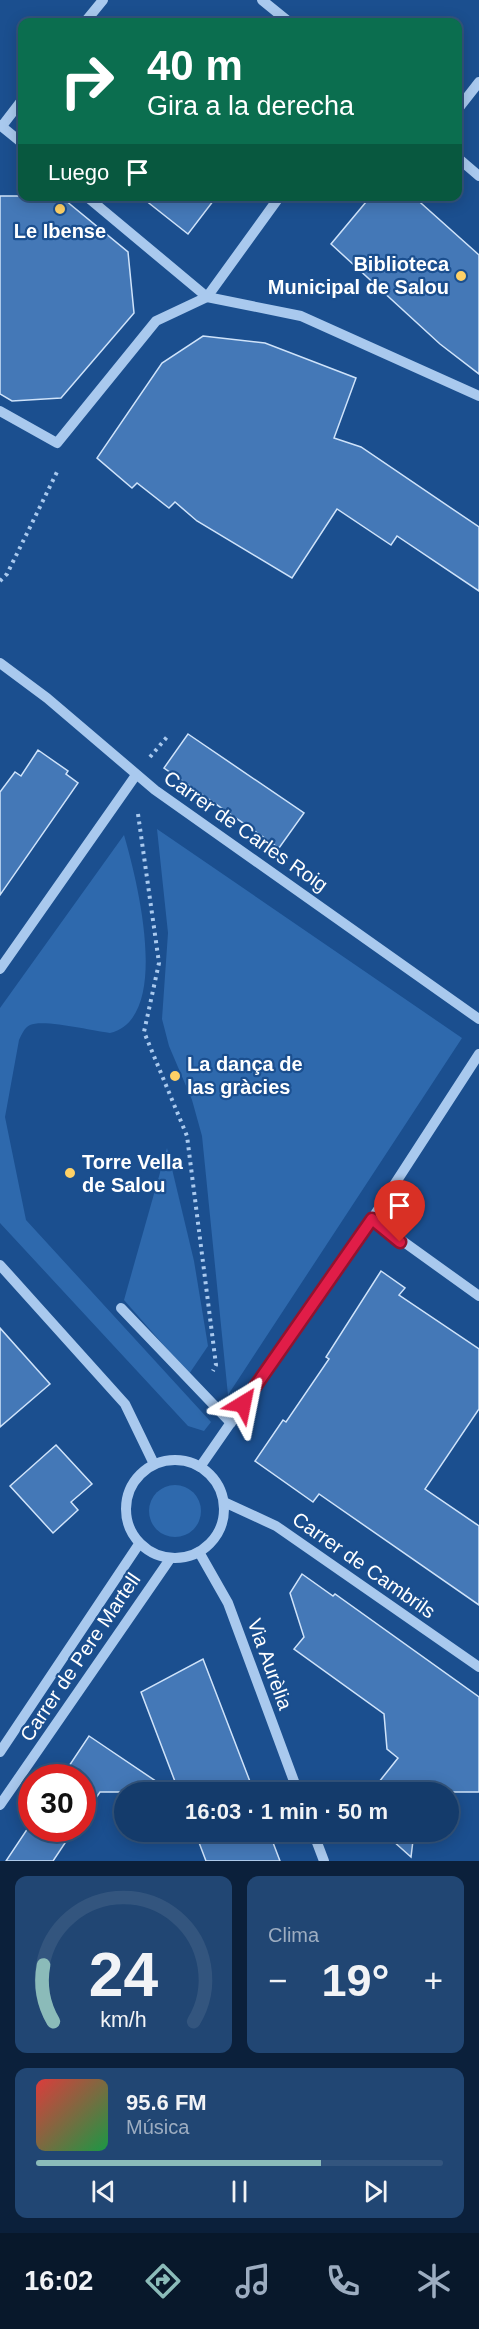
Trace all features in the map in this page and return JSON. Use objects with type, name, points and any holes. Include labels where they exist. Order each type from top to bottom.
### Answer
[{"type":"street","points":[[88,18],[103,0]]},
{"type":"street","points":[[262,0],[284,18]]},
{"type":"street","points":[[462,105],[479,82]]},
{"type":"street","points":[[18,105],[1,125],[18,140]]},
{"type":"street","points":[[462,161],[479,176]]},
{"type":"street","points":[[92,201],[207,297],[301,316],[479,396]]},
{"type":"street","points":[[0,411],[57,443],[156,321],[207,297],[276,201]]},
{"type":"street","name":"Carrer de Carles Roig","points":[[0,663],[47,698],[136,775],[479,1018]]},
{"type":"street","points":[[0,969],[136,775]]},
{"type":"street","points":[[200,1467],[372,1219],[479,1054]]},
{"type":"street","points":[[372,1219],[479,1296]]},
{"type":"street","points":[[0,1265],[125,1404],[154,1464]]},
{"type":"street","points":[[121,1308],[201,1392],[220,1408],[231,1423]]},
{"type":"street","points":[[170,1460],[186,1461],[200,1467],[211,1476],[224,1502],[224,1517],[219,1531],[211,1543],[185,1558],[170,1558],[153,1554],[140,1544],[130,1531],[126,1516],[126,1500],[136,1479],[154,1464],[170,1460]]},
{"type":"street","name":"Carrer de Cambrils","points":[[224,1502],[276,1526],[479,1667]]},
{"type":"street","name":"Carrer de Pere Martell","points":[[0,1752],[140,1544]]},
{"type":"street","name":"Via Aurèlia","points":[[199,1552],[228,1603],[294,1782]]},
{"type":"street","name":"Carrer de Pere Martell","points":[[0,1805],[170,1558]]},
{"type":"street","points":[[317,1842],[324,1861]]},
{"type":"path","points":[[0,581],[7,574],[58,470]]},
{"type":"path","points":[[136,775],[139,832],[159,963],[144,1032],[187,1136],[216,1365],[201,1392]]},
{"type":"shaded area","points":[[157,829],[462,1038],[228,1395],[202,1136],[192,1100],[169,1046],[162,1019],[168,933]]},
{"type":"shaded area","points":[[124,835],[136,881],[145,944],[145,975],[140,1002],[129,1022],[110,1033],[46,1023],[28,1026],[19,1040],[5,1117],[26,1220],[211,1422],[204,1431],[188,1426],[0,1223],[0,1008]]},
{"type":"shaded area","points":[[167,1148],[194,1261],[208,1346],[189,1374],[124,1300]]},
{"type":"shaded area","points":[[170,1485],[180,1485],[194,1492],[201,1511],[194,1530],[180,1537],[170,1537],[160,1533],[153,1526],[149,1516],[149,1506],[153,1496],[160,1489]]},
{"type":"building","points":[[0,196],[18,196],[18,201],[66,201],[128,252],[134,313],[61,398],[12,401],[0,394]]},
{"type":"building","points":[[146,201],[213,201],[188,234]]},
{"type":"building","points":[[367,201],[419,201],[479,255],[479,374],[440,344],[331,244]]},
{"type":"building","points":[[203,336],[265,343],[356,378],[334,438],[361,447],[479,527],[479,591],[397,536],[391,545],[337,509],[292,578],[197,521],[175,502],[169,508],[137,483],[132,488],[97,458],[162,363]]},
{"type":"building","points":[[188,734],[304,813],[279,848],[164,768]]},
{"type":"building","points":[[38,750],[68,771],[66,774],[78,783],[0,895],[0,792],[15,772],[21,776]]},
{"type":"building","points":[[381,1271],[405,1288],[399,1295],[479,1349],[479,1409],[425,1489],[479,1526],[479,1605],[319,1494],[313,1502],[255,1461],[283,1420],[286,1422],[329,1359],[326,1357]]},
{"type":"building","points":[[0,1328],[50,1384],[0,1427]]},
{"type":"building","points":[[56,1445],[92,1484],[71,1502],[78,1510],[53,1533],[10,1486]]},
{"type":"building","points":[[302,1574],[333,1596],[335,1594],[479,1697],[479,1792],[459,1792],[459,1782],[379,1782],[398,1758],[387,1749],[384,1714],[294,1649],[304,1637],[290,1593]]},
{"type":"building","points":[[203,1659],[250,1782],[175,1782],[141,1692]]},
{"type":"building","points":[[89,1736],[157,1782],[114,1782],[114,1792],[100,1792],[96,1798],[96,1764],[70,1764]]},
{"type":"building","points":[[19,1842],[66,1842],[53,1861],[6,1861]]},
{"type":"building","points":[[199,1842],[273,1842],[280,1861],[206,1861]]},
{"type":"building","points":[[394,1842],[413,1842],[411,1857]]},
{"type":"place","name":"Le Ibense","points":[[60,209]]},
{"type":"place","name":"Biblioteca Municipal de Salou","points":[[461,276]]},
{"type":"place","name":"La dança de las gràcies","points":[[175,1076]]},
{"type":"place","name":"Torre Vella de Salou","points":[[70,1173]]},
{"type":"route","points":[[243,1404],[372,1219],[400,1242]]}]
